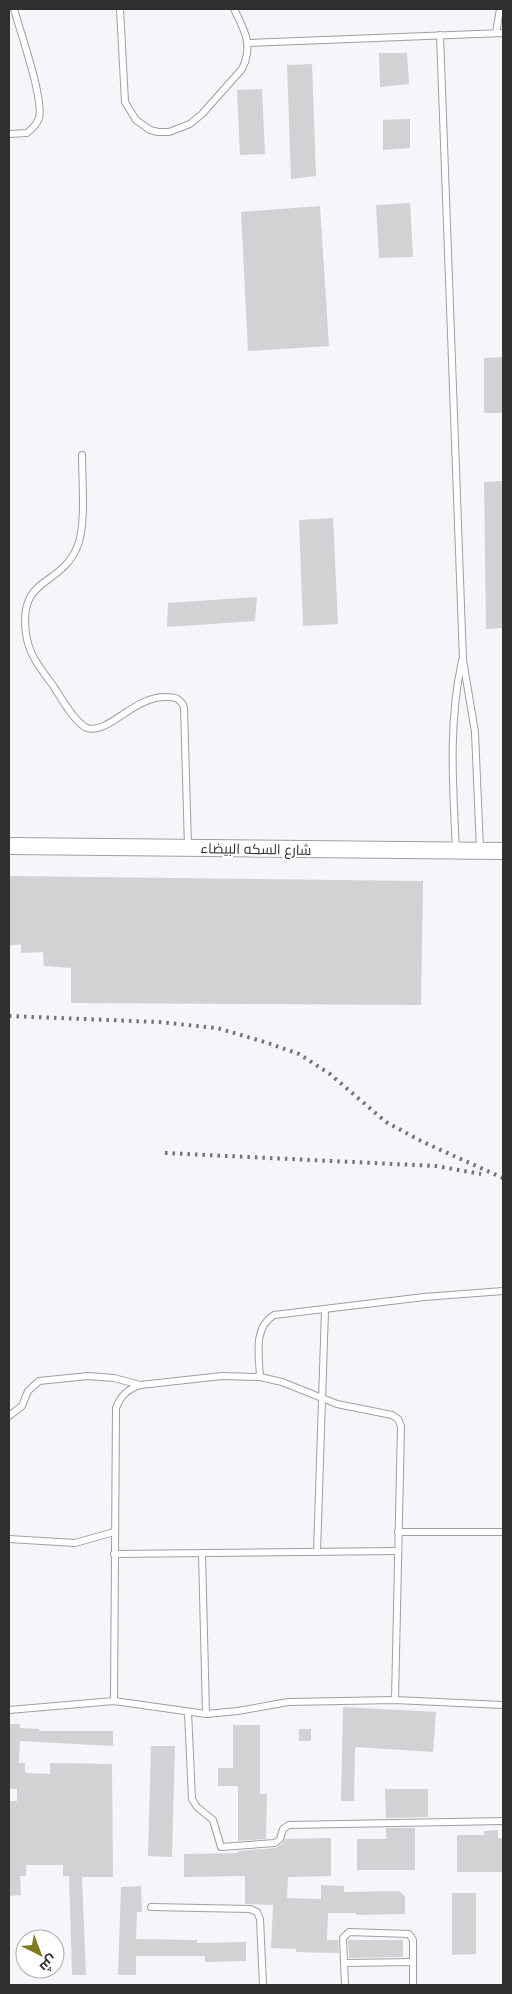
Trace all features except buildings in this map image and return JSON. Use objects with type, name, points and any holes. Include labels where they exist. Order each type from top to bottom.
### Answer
[{"type":"street","name":"شارع السكه البيضاء","points":[[9,846],[503,851]]},
{"type":"lane","points":[[9,134],[27,133],[36,125],[39,116],[37,91],[14,9]]},
{"type":"lane","points":[[120,9],[125,102],[136,120],[150,130],[158,132],[169,132],[183,128],[202,114],[242,68],[246,61],[248,43],[234,9]]},
{"type":"lane","points":[[248,43],[500,33],[500,9]]},
{"type":"lane","points":[[440,35],[463,660],[475,732],[480,851]]},
{"type":"lane","points":[[82,455],[80,538],[69,560],[57,573],[34,591],[27,601],[24,618],[28,646],[32,656],[77,720],[87,728],[98,729],[104,727],[133,707],[152,698],[174,697],[182,704],[184,707],[188,848]]},
{"type":"lane","points":[[456,851],[453,719],[458,679],[463,660]]},
{"type":"lane","points":[[260,1377],[259,1335],[262,1325],[267,1319],[283,1312],[325,1310],[424,1297],[503,1291]]},
{"type":"lane","points":[[317,1552],[325,1310]]},
{"type":"lane","points":[[9,1416],[22,1406],[28,1391],[39,1381],[88,1376],[114,1378],[140,1385],[222,1376],[260,1377],[287,1384],[322,1399],[354,1408],[392,1415],[398,1419],[402,1433],[395,1700]]},
{"type":"lane","points":[[114,1701],[116,1408],[119,1400],[125,1393],[140,1385]]},
{"type":"lane","points":[[9,1538],[75,1543],[114,1532]]},
{"type":"lane","points":[[398,1532],[503,1532]]},
{"type":"lane","points":[[114,1554],[398,1551]]},
{"type":"lane","points":[[202,1553],[206,1714]]},
{"type":"lane","points":[[9,1710],[114,1701],[206,1714],[238,1711],[288,1702],[395,1700],[503,1705]]},
{"type":"lane","points":[[188,1712],[192,1799],[196,1808],[213,1820],[221,1847],[275,1843],[280,1839],[282,1829],[289,1825],[503,1821]]},
{"type":"lane","points":[[152,1907],[250,1909],[257,1912],[260,1919],[263,1985]]},
{"type":"lane","points":[[345,1985],[343,1938],[349,1932],[409,1934],[413,1940],[413,1985]]},
{"type":"lane","points":[[344,1963],[413,1962]]},
{"type":"railway","points":[[9,1016],[158,1022],[217,1028],[268,1043],[299,1054],[330,1074],[386,1122],[423,1142],[503,1178]]},
{"type":"railway","points":[[165,1153],[436,1166],[481,1174]]}]
